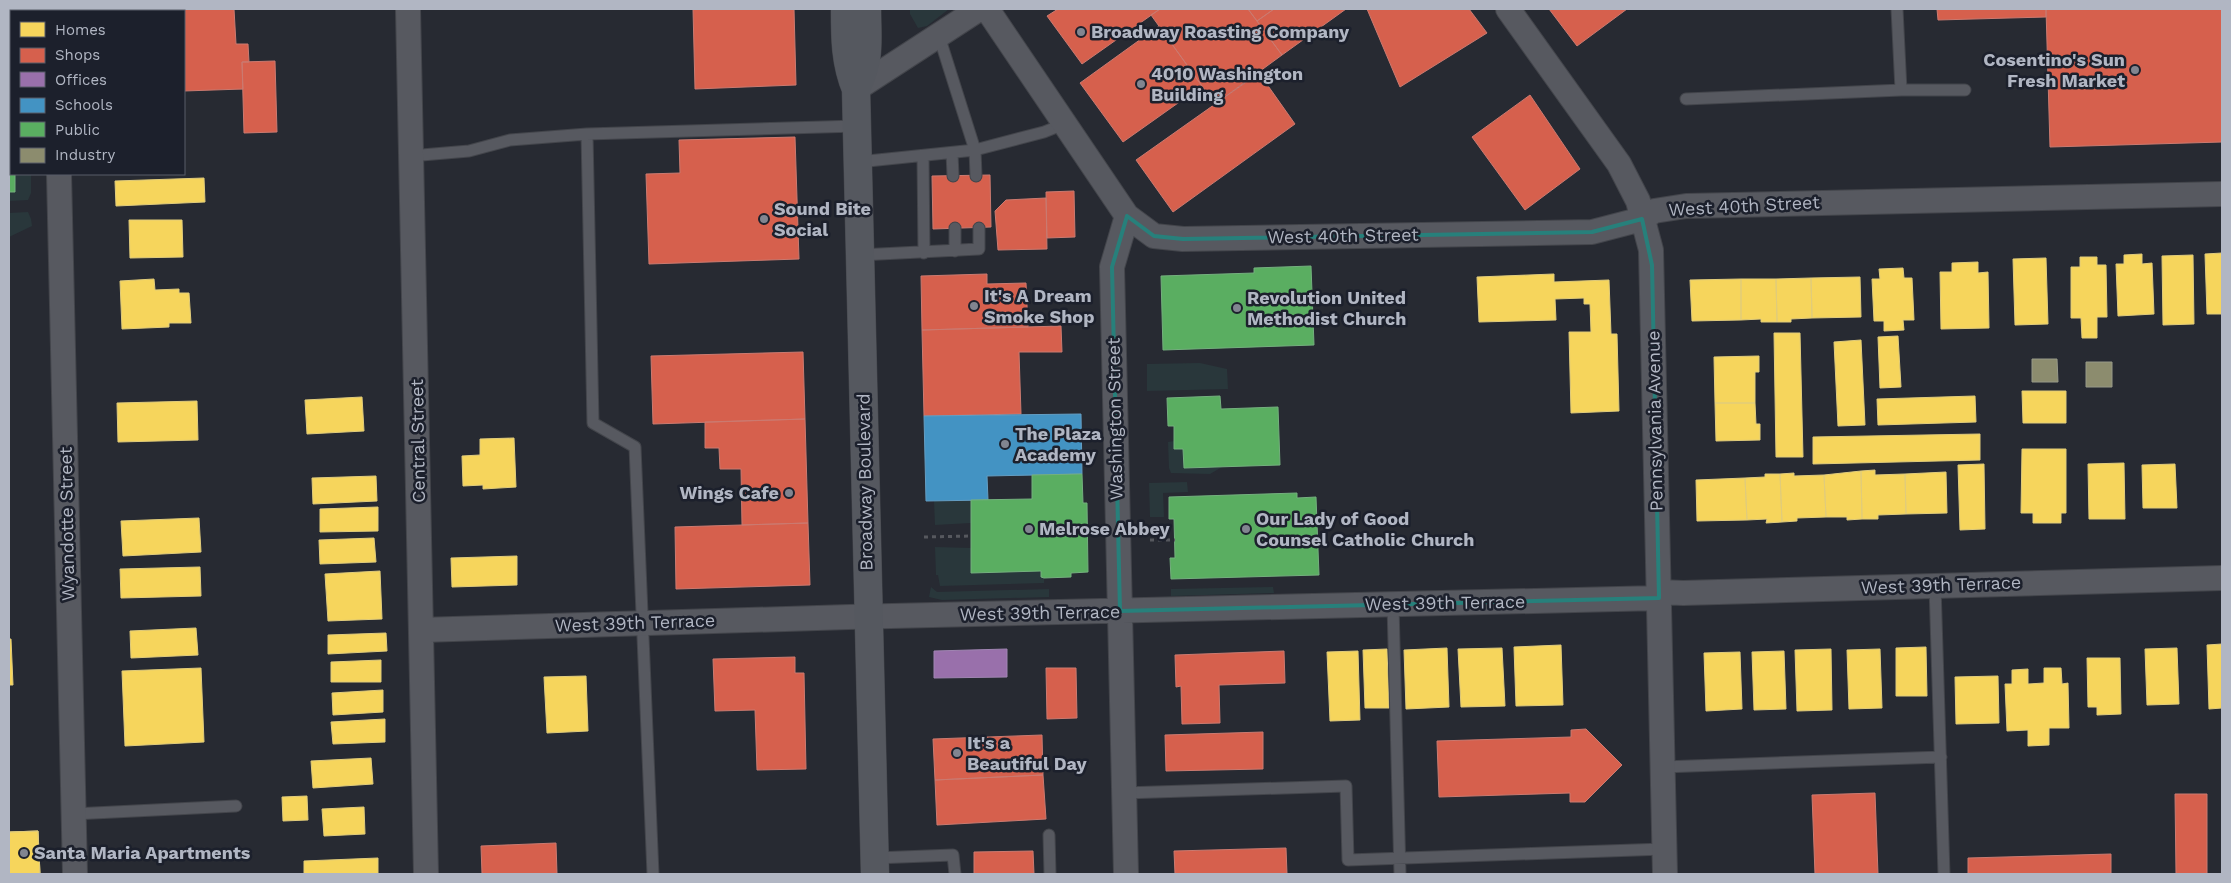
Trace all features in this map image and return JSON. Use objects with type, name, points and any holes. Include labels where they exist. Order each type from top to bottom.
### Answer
[{"type":"main road","name":"Broadway Boulevard","points":[[845,9],[846,54],[856,89],[875,866]]},
{"type":"main road","name":"Broadway Boulevard","points":[[856,89],[865,68],[868,53],[866,9]]},
{"type":"street","name":"Central Street","points":[[408,9],[426,874]]},
{"type":"street","points":[[856,89],[979,9]]},
{"type":"street","points":[[987,9],[1127,216]]},
{"type":"street","name":"Pennsylvania Avenue","points":[[1508,9],[1620,164],[1638,201],[1651,250],[1665,874]]},
{"type":"street","name":"Wyandotte Street","points":[[59,175],[75,874]]},
{"type":"street","name":"West 40th Street","points":[[1127,216],[1154,236],[1183,239],[1592,232],[1642,219],[1654,211],[1686,206],[2222,194]]},
{"type":"street","name":"Washington Street","points":[[1126,874],[1112,267],[1127,216]]},
{"type":"street","name":"West 39th Terrace","points":[[421,630],[868,617],[1393,605],[2222,578]]},
{"type":"lane","points":[[1897,9],[1902,90]]},
{"type":"lane","points":[[940,36],[975,150],[976,176]]},
{"type":"lane","points":[[1686,100],[1902,90],[1965,90]]},
{"type":"lane","points":[[858,162],[923,157],[975,150],[1044,132],[1064,124]]},
{"type":"lane","points":[[410,156],[469,151],[510,140],[587,134],[857,126]]},
{"type":"lane","points":[[587,134],[593,423],[634,447],[653,874]]},
{"type":"lane","points":[[952,153],[953,176]]},
{"type":"lane","points":[[923,157],[924,253]]},
{"type":"lane","points":[[955,228],[955,251]]},
{"type":"lane","points":[[860,255],[979,249],[979,228]]},
{"type":"lane","points":[[1936,586],[1944,874]]},
{"type":"lane","points":[[1393,605],[1400,874]]},
{"type":"lane","points":[[1663,767],[1941,757]]},
{"type":"lane","points":[[1124,793],[1346,786],[1348,860],[1664,849]]},
{"type":"lane","points":[[73,814],[236,806]]},
{"type":"lane","points":[[1049,835],[1050,874]]},
{"type":"lane","points":[[875,866],[953,855],[955,874]]},
{"type":"path","points":[[924,538],[971,536]]},
{"type":"path","points":[[1150,540],[1175,540]]},
{"type":"highlighted area","points":[[1127,216],[1154,236],[1183,239],[1592,232],[1642,219],[1652,265],[1659,598],[1120,611],[1112,267]]},
{"type":"shaded area","points":[[910,9],[949,9],[927,26],[918,28],[910,14]]},
{"type":"shaded area","points":[[15,175],[31,175],[31,193],[28,200],[9,201],[9,192],[15,191]]},
{"type":"shaded area","points":[[28,212],[32,226],[9,237],[9,213]]},
{"type":"shaded area","points":[[1200,363],[1227,369],[1228,389],[1147,391],[1147,364]]},
{"type":"shaded area","points":[[1174,441],[1175,449],[1183,449],[1184,468],[1222,467],[1210,474],[1171,473],[1169,468],[1168,442]]},
{"type":"shaded area","points":[[1187,482],[1188,492],[1163,493],[1164,517],[1150,517],[1149,483]]},
{"type":"shaded area","points":[[971,500],[971,523],[935,525],[934,501]]},
{"type":"shaded area","points":[[935,547],[971,548],[1041,571],[1044,583],[940,586],[938,575],[936,575]]},
{"type":"shaded area","points":[[931,587],[937,592],[1049,589],[1049,597],[942,600],[929,597]]},
{"type":"shaded area","points":[[1273,587],[1274,593],[1171,596],[1171,589]]},
{"type":"building: Homes","points":[[204,178],[205,202],[116,206],[115,181]]},
{"type":"building: Homes","points":[[129,220],[182,220],[183,257],[130,258]]},
{"type":"building: Homes","points":[[2222,253],[2222,314],[2207,314],[2205,254]]},
{"type":"building: Homes","points":[[2142,254],[2142,264],[2152,263],[2154,314],[2118,316],[2116,264],[2124,264],[2124,255]]},
{"type":"building: Homes","points":[[2193,255],[2194,324],[2163,325],[2162,256]]},
{"type":"building: Homes","points":[[2080,257],[2097,257],[2097,265],[2106,265],[2107,317],[2097,317],[2097,338],[2082,338],[2081,318],[2071,318],[2071,267],[2080,267]]},
{"type":"building: Homes","points":[[2046,258],[2048,324],[2015,325],[2013,259]]},
{"type":"building: Homes","points":[[1978,262],[1978,273],[1988,272],[1989,328],[1941,329],[1940,272],[1952,272],[1952,263]]},
{"type":"building: Homes","points":[[1903,268],[1904,278],[1912,278],[1914,320],[1903,320],[1904,330],[1884,331],[1884,321],[1874,321],[1872,279],[1880,279],[1879,269]]},
{"type":"building: Homes","points":[[1554,274],[1554,282],[1609,280],[1611,334],[1617,334],[1619,411],[1571,413],[1569,332],[1591,332],[1590,304],[1584,304],[1584,298],[1555,299],[1556,320],[1479,322],[1477,277]]},
{"type":"building: Homes","points":[[1860,277],[1861,317],[1812,318],[1811,278]]},
{"type":"building: Homes","points":[[1811,278],[1812,318],[1791,319],[1791,322],[1777,322],[1776,279]]},
{"type":"building: Homes","points":[[154,279],[155,290],[179,289],[179,293],[189,293],[191,323],[169,323],[169,327],[122,329],[120,281]]},
{"type":"building: Homes","points":[[1741,279],[1776,279],[1777,322],[1761,322],[1761,319],[1741,320]]},
{"type":"building: Homes","points":[[1741,279],[1741,320],[1692,321],[1690,280]]},
{"type":"building: Homes","points":[[1774,333],[1800,333],[1803,457],[1776,457]]},
{"type":"building: Homes","points":[[1898,336],[1901,387],[1880,388],[1878,337]]},
{"type":"building: Homes","points":[[1861,340],[1865,425],[1838,426],[1834,342]]},
{"type":"building: Homes","points":[[1759,356],[1759,372],[1755,372],[1755,403],[1715,403],[1714,357]]},
{"type":"building: Homes","points":[[2022,391],[2066,391],[2066,423],[2023,423]]},
{"type":"building: Homes","points":[[1975,396],[1976,422],[1878,425],[1877,399]]},
{"type":"building: Homes","points":[[362,397],[364,431],[307,434],[305,400]]},
{"type":"building: Homes","points":[[197,401],[198,440],[118,442],[117,403]]},
{"type":"building: Homes","points":[[1715,403],[1755,403],[1756,424],[1760,424],[1760,440],[1716,441]]},
{"type":"building: Homes","points":[[1980,434],[1980,460],[1813,464],[1813,437]]},
{"type":"building: Homes","points":[[514,438],[516,487],[483,489],[483,485],[463,486],[462,456],[480,455],[480,439]]},
{"type":"building: Homes","points":[[2022,449],[2066,449],[2066,513],[2061,513],[2061,523],[2033,523],[2033,513],[2021,513]]},
{"type":"building: Homes","points":[[2124,463],[2125,519],[2089,519],[2088,464]]},
{"type":"building: Homes","points":[[1984,464],[1985,529],[1960,530],[1958,465]]},
{"type":"building: Homes","points":[[2175,464],[2177,508],[2143,508],[2142,465]]},
{"type":"building: Homes","points":[[1875,470],[1875,475],[1905,474],[1906,514],[1878,515],[1878,519],[1862,519],[1861,471]]},
{"type":"building: Homes","points":[[1861,471],[1862,519],[1847,520],[1847,517],[1826,517],[1824,475]]},
{"type":"building: Homes","points":[[1946,472],[1947,513],[1906,514],[1905,474]]},
{"type":"building: Homes","points":[[1794,473],[1794,476],[1824,475],[1826,517],[1797,518],[1797,521],[1782,522],[1780,474]]},
{"type":"building: Homes","points":[[1765,474],[1780,474],[1782,522],[1766,523],[1767,519],[1747,520],[1745,478],[1765,477]]},
{"type":"building: Homes","points":[[376,476],[377,501],[313,504],[312,478]]},
{"type":"building: Homes","points":[[1745,478],[1747,520],[1697,521],[1696,480]]},
{"type":"building: Homes","points":[[378,507],[378,531],[320,532],[320,509]]},
{"type":"building: Homes","points":[[199,518],[201,552],[123,556],[121,521]]},
{"type":"building: Homes","points":[[374,538],[376,562],[320,564],[319,540]]},
{"type":"building: Homes","points":[[517,556],[517,585],[452,587],[451,558]]},
{"type":"building: Homes","points":[[200,567],[201,596],[121,598],[120,569]]},
{"type":"building: Homes","points":[[380,571],[382,619],[328,621],[325,574]]},
{"type":"building: Homes","points":[[196,628],[198,655],[131,658],[130,631]]},
{"type":"building: Homes","points":[[386,633],[387,651],[328,654],[328,635]]},
{"type":"building: Homes","points":[[9,639],[11,639],[13,685],[9,685]]},
{"type":"building: Homes","points":[[2222,644],[2222,708],[2209,709],[2207,645]]},
{"type":"building: Homes","points":[[1561,645],[1563,705],[1516,706],[1514,647]]},
{"type":"building: Homes","points":[[1926,647],[1927,696],[1896,696],[1896,648]]},
{"type":"building: Homes","points":[[1447,648],[1449,707],[1406,709],[1404,650]]},
{"type":"building: Homes","points":[[1502,648],[1505,706],[1461,707],[1458,649]]},
{"type":"building: Homes","points":[[2177,648],[2179,704],[2147,705],[2145,649]]},
{"type":"building: Homes","points":[[1387,649],[1389,708],[1365,708],[1363,650]]},
{"type":"building: Homes","points":[[1831,649],[1832,710],[1797,711],[1795,650]]},
{"type":"building: Homes","points":[[1880,649],[1882,708],[1849,709],[1847,650]]},
{"type":"building: Homes","points":[[1358,651],[1360,720],[1330,721],[1327,652]]},
{"type":"building: Homes","points":[[1784,651],[1786,709],[1754,710],[1752,652]]},
{"type":"building: Homes","points":[[1740,652],[1742,709],[1706,711],[1704,653]]},
{"type":"building: Homes","points":[[2087,658],[2120,658],[2121,714],[2097,715],[2097,707],[2088,707]]},
{"type":"building: Homes","points":[[381,660],[381,682],[331,682],[331,662]]},
{"type":"building: Homes","points":[[201,668],[204,742],[125,746],[122,671]]},
{"type":"building: Homes","points":[[2044,668],[2061,668],[2062,684],[2068,683],[2069,728],[2049,728],[2049,745],[2028,746],[2028,730],[2007,731],[2005,684],[2012,684],[2012,670],[2028,669],[2028,684],[2044,683]]},
{"type":"building: Homes","points":[[586,676],[588,731],[547,733],[544,677]]},
{"type":"building: Homes","points":[[1998,676],[1999,723],[1956,724],[1955,677]]},
{"type":"building: Homes","points":[[383,690],[383,712],[333,715],[332,693]]},
{"type":"building: Homes","points":[[385,719],[385,742],[333,744],[331,722]]},
{"type":"building: Homes","points":[[371,758],[373,784],[313,788],[311,761]]},
{"type":"building: Homes","points":[[307,796],[308,820],[283,821],[282,797]]},
{"type":"building: Homes","points":[[364,807],[365,834],[324,836],[322,809]]},
{"type":"building: Homes","name":"Santa Maria Apartments","points":[[38,831],[40,874],[9,874],[9,832]]},
{"type":"building: Homes","name":"Santa Maria Apartments","points":[[38,831],[40,874],[9,874],[9,832]]},
{"type":"building: Homes","points":[[378,858],[378,874],[304,874],[304,861]]},
{"type":"building: Shops","points":[[234,9],[236,44],[248,44],[249,62],[242,62],[243,89],[185,91],[185,10],[97,10]]},
{"type":"building: Shops","points":[[693,9],[794,9],[796,85],[695,89]]},
{"type":"building: Shops","points":[[1058,9],[1160,9],[1082,64],[1047,16]]},
{"type":"building: Shops","points":[[1160,9],[1248,9],[1282,55],[1215,104],[1151,15]]},
{"type":"building: Shops","points":[[1248,9],[1274,9],[1257,21]]},
{"type":"building: Shops","points":[[1274,9],[1346,9],[1282,55],[1257,21]]},
{"type":"building: Shops","points":[[1367,9],[1469,9],[1487,33],[1400,87]]},
{"type":"building: Shops","points":[[1549,9],[1627,9],[1577,46]]},
{"type":"building: Shops","points":[[1937,9],[2046,9],[2046,17],[1938,20]]},
{"type":"building: Shops","name":"Cosentino's Sun Fresh Market","points":[[2046,9],[2222,9],[2222,142],[2050,147]]},
{"type":"building: Shops","name":"4010 Washington Building","points":[[1159,26],[1202,86],[1123,142],[1080,83]]},
{"type":"building: Shops","points":[[275,61],[277,132],[244,133],[242,62]]},
{"type":"building: Shops","points":[[1259,73],[1295,124],[1173,212],[1136,160]]},
{"type":"building: Shops","points":[[1530,95],[1580,169],[1525,210],[1472,137]]},
{"type":"building: Shops","points":[[795,137],[799,259],[649,264],[646,174],[680,173],[679,140]]},
{"type":"building: Shops","points":[[990,175],[991,227],[933,229],[932,176]]},
{"type":"building: Shops","points":[[1074,191],[1075,237],[1047,238],[1046,192]]},
{"type":"building: Shops","points":[[1046,198],[1047,249],[998,250],[995,211],[1006,200]]},
{"type":"building: Shops","name":"It's A Dream Smoke Shop","points":[[987,274],[987,284],[1026,283],[1028,327],[922,330],[921,276]]},
{"type":"building: Shops","points":[[1061,326],[1062,352],[1019,352],[1021,414],[924,416],[922,330]]},
{"type":"building: Shops","points":[[803,352],[805,419],[653,424],[651,356]]},
{"type":"building: Shops","points":[[805,419],[808,523],[742,525],[741,469],[720,469],[719,448],[705,448],[705,422]]},
{"type":"building: Shops","points":[[808,523],[810,585],[676,589],[675,527]]},
{"type":"building: Shops","points":[[1284,651],[1285,683],[1219,685],[1220,723],[1182,724],[1181,686],[1176,687],[1175,655]]},
{"type":"building: Shops","points":[[795,657],[795,673],[804,673],[806,769],[757,770],[755,710],[715,711],[713,659]]},
{"type":"building: Shops","points":[[1046,668],[1076,668],[1077,718],[1047,719]]},
{"type":"building: Shops","points":[[1586,729],[1622,765],[1585,802],[1570,802],[1570,793],[1439,797],[1437,741],[1571,737],[1571,730]]},
{"type":"building: Shops","points":[[1263,732],[1263,769],[1166,771],[1165,735]]},
{"type":"building: Shops","points":[[1042,735],[1043,775],[935,780],[933,739]]},
{"type":"building: Shops","points":[[1043,775],[1046,819],[937,825],[935,780]]},
{"type":"building: Shops","points":[[1875,793],[1878,874],[1815,874],[1812,795]]},
{"type":"building: Shops","points":[[2175,794],[2207,794],[2207,874],[2176,874]]},
{"type":"building: Shops","points":[[556,843],[557,874],[482,874],[481,846]]},
{"type":"building: Shops","points":[[1286,848],[1287,874],[1175,874],[1174,851]]},
{"type":"building: Shops","points":[[1033,851],[1034,874],[974,874],[974,852]]},
{"type":"building: Shops","points":[[2111,854],[2111,874],[1968,874],[1968,858]]},
{"type":"building: Offices","points":[[1007,649],[1007,677],[934,678],[934,651]]},
{"type":"building: Schools","name":"The Plaza Academy","points":[[1081,414],[1082,474],[987,476],[988,500],[926,501],[924,416]]},
{"type":"building: Public","points":[[10,101],[10,175],[15,175],[15,192],[9,192]]},
{"type":"building: Public","name":"Revolution United Methodist Church","points":[[1311,266],[1314,345],[1163,350],[1161,276],[1254,273],[1254,268]]},
{"type":"building: Public","points":[[1220,396],[1221,409],[1278,407],[1280,465],[1184,468],[1183,449],[1174,449],[1174,426],[1168,426],[1167,398]]},
{"type":"building: Public","name":"Melrose Abbey","points":[[1082,474],[1083,503],[1087,503],[1088,572],[1071,573],[1071,577],[1044,578],[1041,577],[1041,571],[971,573],[971,500],[1032,499],[1032,475]]},
{"type":"building: Public","name":"Our Lady of Good Counsel Catholic Church","points":[[1297,493],[1297,498],[1316,497],[1319,575],[1171,579],[1170,558],[1175,558],[1174,519],[1169,519],[1169,497]]},
{"type":"building: Industry","points":[[2032,359],[2057,359],[2058,382],[2032,382]]},
{"type":"building: Industry","points":[[2086,362],[2112,362],[2112,387],[2086,387]]},
{"type":"place","name":"Broadway Roasting Company","points":[[1081,32]]},
{"type":"place","name":"Cosentino's Sun Fresh Market","points":[[2135,70]]},
{"type":"place","name":"4010 Washington Building","points":[[1141,84]]},
{"type":"place","name":"Sound Bite Social","points":[[764,219]]},
{"type":"place","name":"It's A Dream Smoke Shop","points":[[974,306]]},
{"type":"place","name":"Revolution United Methodist Church","points":[[1237,308]]},
{"type":"place","name":"The Plaza Academy","points":[[1005,444]]},
{"type":"place","name":"Wings Cafe","points":[[789,493]]},
{"type":"place","name":"Melrose Abbey","points":[[1029,529]]},
{"type":"place","name":"Our Lady of Good Counsel Catholic Church","points":[[1246,529]]},
{"type":"place","name":"It's a Beautiful Day","points":[[957,753]]},
{"type":"place","name":"Santa Maria Apartments","points":[[24,853]]}]
